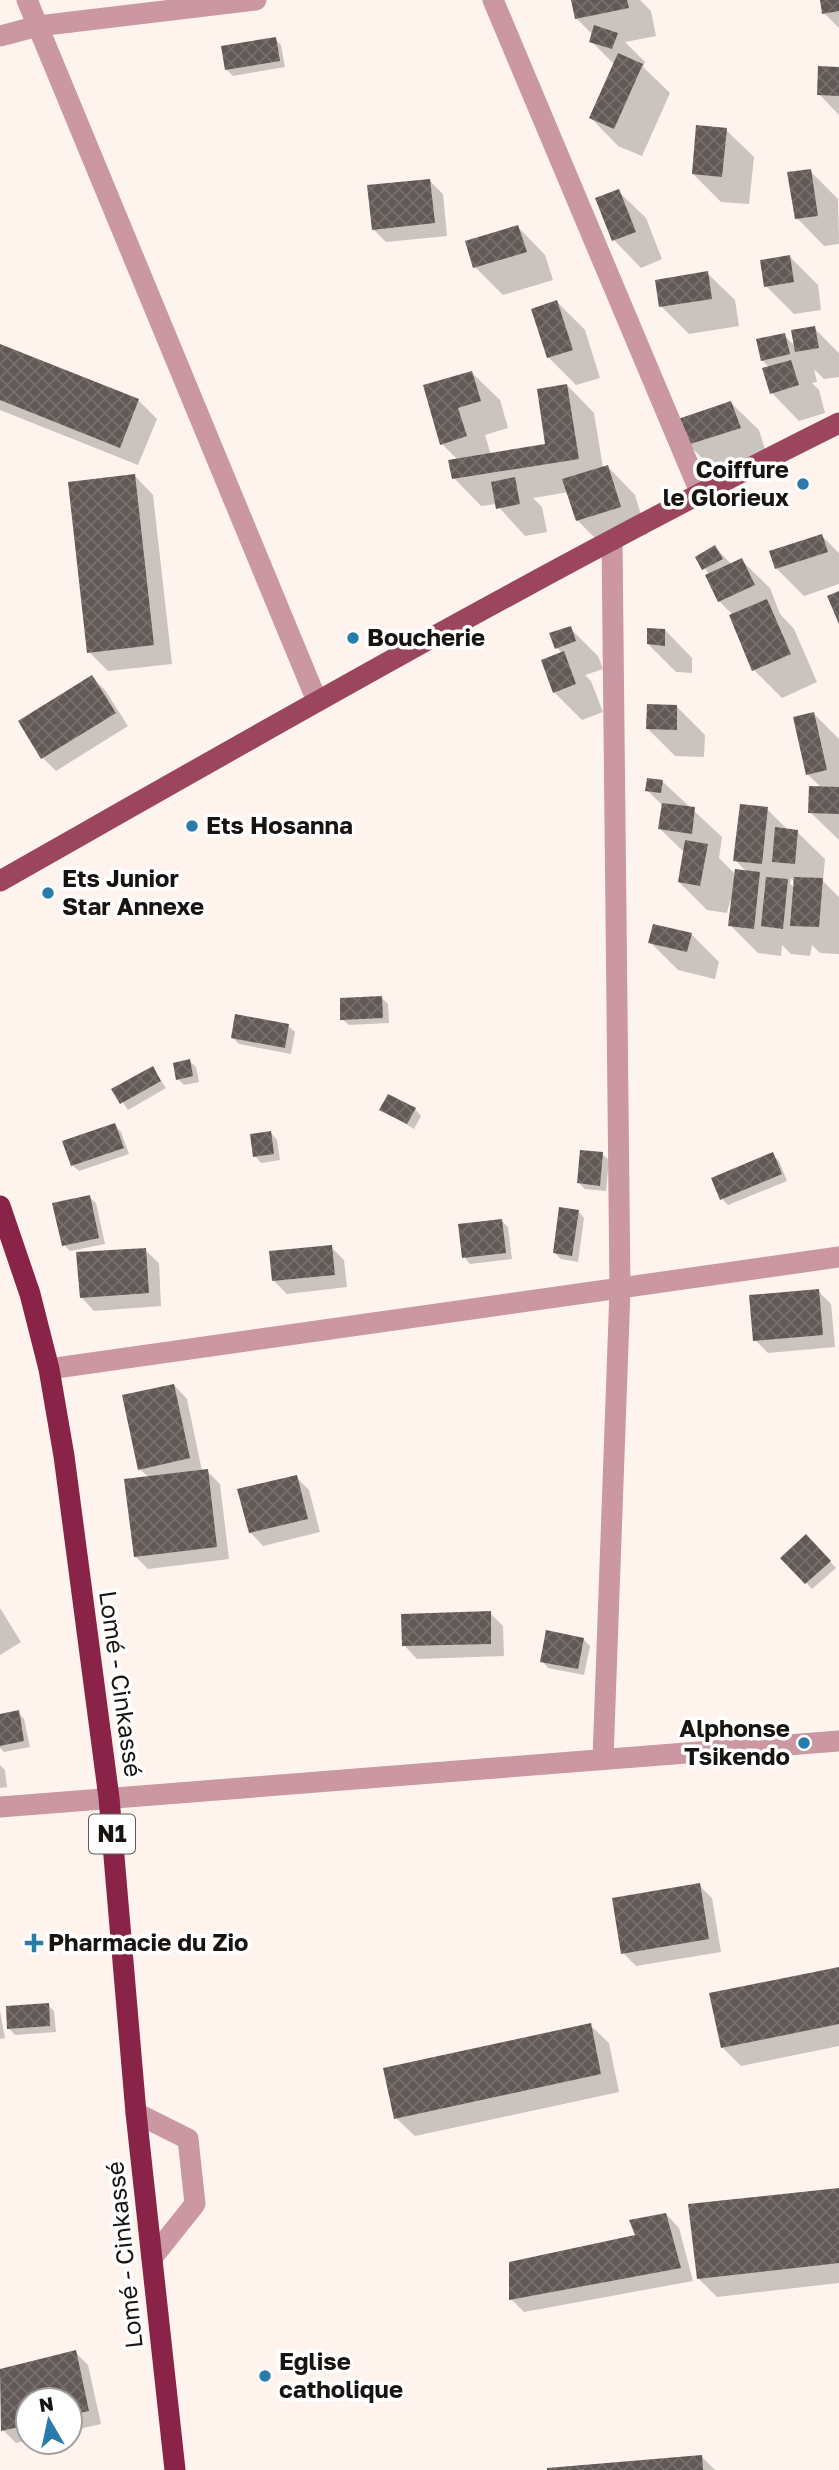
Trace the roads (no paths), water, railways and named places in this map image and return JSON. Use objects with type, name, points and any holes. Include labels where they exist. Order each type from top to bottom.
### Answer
[{"type":"highway","name":"Lomé - Cinkassé","points":[[0,1206],[30,1294],[49,1368],[109,1798],[136,2113],[175,2470]]},
{"type":"main road","points":[[0,881],[317,701],[700,492],[839,423]]},
{"type":"street","points":[[27,0],[317,701]]},
{"type":"street","points":[[0,36],[38,26],[256,0]]},
{"type":"street","points":[[493,0],[700,492]]},
{"type":"street","points":[[603,1759],[620,1290],[612,541]]},
{"type":"street","points":[[49,1368],[620,1290],[839,1257]]},
{"type":"street","points":[[0,1807],[839,1741]]},
{"type":"street","points":[[136,2113],[188,2139],[195,2204],[152,2258]]},
{"type":"place","name":"Coiffure le Glorieux","points":[[803,484]]},
{"type":"place","name":"Boucherie","points":[[353,638]]},
{"type":"place","name":"Ets Hosanna","points":[[192,826]]},
{"type":"place","name":"Ets Junior Star Annexe","points":[[48,893]]},
{"type":"place","name":"Alphonse Tsikendo","points":[[804,1743]]},
{"type":"place","name":"Pharmacie du Zio","points":[[34,1943]]},
{"type":"place","name":"Eglise catholique","points":[[265,2376]]}]
